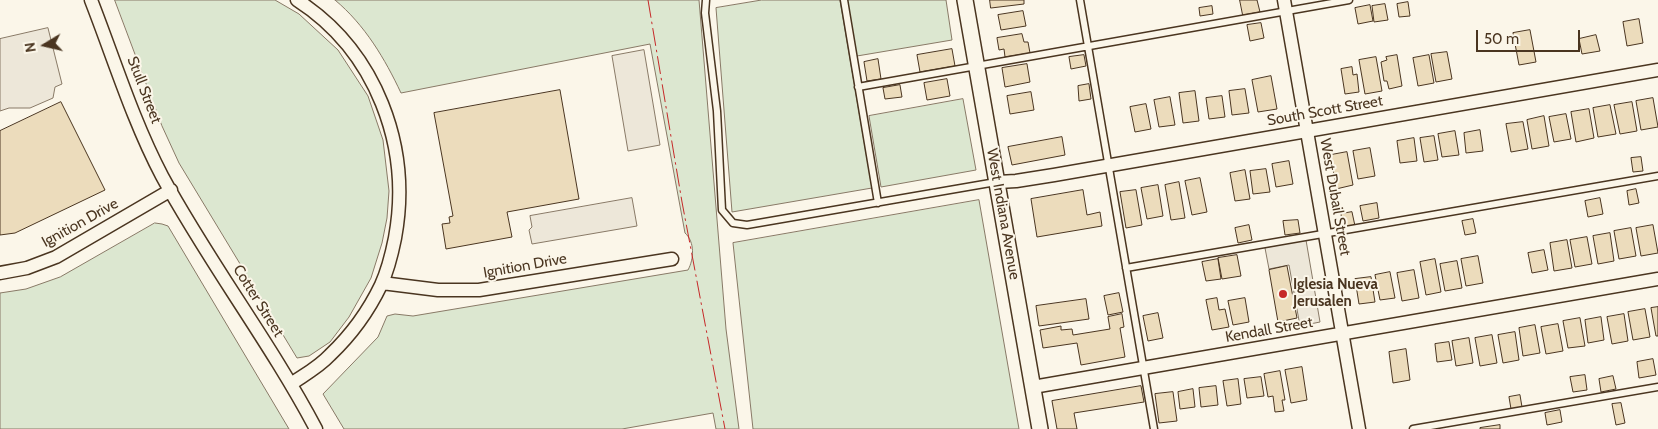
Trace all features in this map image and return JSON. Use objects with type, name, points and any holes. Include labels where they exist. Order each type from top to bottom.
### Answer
[{"type":"street","name":"Stull Street","points":[[92,0],[145,139],[171,190]]},
{"type":"street","points":[[291,384],[316,367],[335,350],[374,299],[382,283],[392,253],[400,192],[394,142],[379,96],[348,46],[333,27],[298,0]]},
{"type":"street","name":"West Indiana Avenue","points":[[966,0],[1040,429]]},
{"type":"street","name":"West Dubail Street","points":[[1285,6],[1359,429]]},
{"type":"street","name":"South Scott Street","points":[[998,182],[1016,181],[1108,166],[1658,70]]},
{"type":"street","name":"Ignition Drive","points":[[0,273],[27,268],[56,257],[171,190]]},
{"type":"street","name":"Cotter Street","points":[[171,190],[291,384],[316,429]]},
{"type":"street","name":"Ignition Drive","points":[[382,283],[438,290],[479,290],[672,259]]},
{"type":"street","name":"Kendall Street","points":[[1033,387],[1658,279]]},
{"type":"lane","points":[[706,0],[717,111],[722,210],[733,222],[748,225],[998,182]]},
{"type":"lane","points":[[844,0],[878,202]]},
{"type":"lane","points":[[1080,0],[1154,429]]},
{"type":"lane","points":[[858,86],[1088,46],[1285,6],[1349,0]]},
{"type":"lane","points":[[1126,268],[1658,176]]},
{"type":"lane","points":[[1413,429],[1658,387]]},
{"type":"green space","points":[[115,0],[275,0],[299,14],[338,50],[368,96],[383,140],[389,191],[387,218],[382,243],[371,278],[349,317],[330,342],[309,356],[297,358],[179,163],[162,126]]},
{"type":"green space","points":[[335,0],[699,0],[726,329],[739,429],[716,429],[713,413],[622,429],[344,429],[323,394],[378,337],[387,316],[395,314],[413,316],[688,270],[692,246],[685,233],[650,44],[401,93],[365,31]]},
{"type":"green space","points":[[762,0],[840,0],[872,188],[732,212],[716,8]]},
{"type":"green space","points":[[847,0],[946,0],[952,40],[857,56]]},
{"type":"green space","points":[[963,99],[976,170],[881,187],[869,116]]},
{"type":"green space","points":[[979,200],[1019,429],[753,429],[733,243]]},
{"type":"green space","points":[[155,223],[168,226],[289,429],[0,429],[0,293],[26,289],[60,277]]},
{"type":"shaded area","points":[[48,28],[62,84],[55,87],[53,98],[30,108],[9,108],[0,111],[0,39]]},
{"type":"shaded area","points":[[644,50],[660,145],[628,151],[612,56]]},
{"type":"shaded area","points":[[632,198],[637,226],[532,244],[529,230],[532,227],[530,216]]},
{"type":"shaded area","points":[[1306,240],[1320,322],[1300,326],[1289,265],[1269,269],[1265,248]]},
{"type":"building","points":[[990,0],[1024,0],[1024,4],[991,8]]},
{"type":"building","points":[[1240,0],[1257,0],[1260,12],[1243,15]]},
{"type":"building","points":[[1408,2],[1410,16],[1399,17],[1397,4]]},
{"type":"building","points":[[1385,4],[1388,20],[1374,22],[1372,6]]},
{"type":"building","points":[[1370,5],[1373,21],[1358,24],[1355,8]]},
{"type":"building","points":[[1212,6],[1213,14],[1200,16],[1199,8]]},
{"type":"building","points":[[1023,11],[1026,26],[1001,30],[998,15]]},
{"type":"building","points":[[1639,19],[1643,43],[1627,46],[1623,22]]},
{"type":"building","points":[[1261,23],[1264,38],[1250,41],[1247,25]]},
{"type":"building","points":[[1530,30],[1536,62],[1519,65],[1513,33]]},
{"type":"building","points":[[1022,34],[1024,42],[1028,42],[1030,53],[1005,57],[1004,49],[999,50],[997,38]]},
{"type":"building","points":[[1596,35],[1600,51],[1582,54],[1579,39]]},
{"type":"building","points":[[952,49],[955,66],[920,72],[917,55]]},
{"type":"building","points":[[1447,52],[1452,79],[1436,82],[1431,54]]},
{"type":"building","points":[[1084,55],[1086,66],[1071,69],[1069,57]]},
{"type":"building","points":[[1397,55],[1402,86],[1389,89],[1387,81],[1384,81],[1381,62],[1387,60],[1386,57]]},
{"type":"building","points":[[1429,55],[1434,83],[1418,86],[1413,58]]},
{"type":"building","points":[[1376,57],[1382,91],[1365,94],[1359,60]]},
{"type":"building","points":[[878,59],[881,79],[867,81],[864,62]]},
{"type":"building","points":[[1027,64],[1030,82],[1005,87],[1002,68]]},
{"type":"building","points":[[1352,67],[1353,75],[1357,74],[1359,92],[1345,94],[1341,69]]},
{"type":"building","points":[[1271,76],[1277,109],[1258,112],[1252,80]]},
{"type":"building","points":[[947,79],[950,96],[927,100],[924,83]]},
{"type":"building","points":[[1089,84],[1091,99],[1079,101],[1078,86]]},
{"type":"building","points":[[900,85],[902,97],[885,99],[883,88]]},
{"type":"building","points":[[1245,89],[1249,113],[1232,115],[1229,91]]},
{"type":"building","points":[[560,90],[579,199],[507,212],[512,237],[446,249],[442,224],[450,223],[449,217],[453,216],[434,113]]},
{"type":"building","points":[[1195,91],[1199,121],[1183,123],[1179,93]]},
{"type":"building","points":[[1031,92],[1034,110],[1010,114],[1007,96]]},
{"type":"building","points":[[1222,96],[1225,117],[1209,119],[1206,98]]},
{"type":"building","points":[[1170,97],[1175,125],[1159,127],[1154,100]]},
{"type":"building","points":[[1653,98],[1658,127],[1641,130],[1636,101]]},
{"type":"building","points":[[61,102],[105,190],[15,233],[0,235],[0,131]]},
{"type":"building","points":[[1632,102],[1637,131],[1620,134],[1614,105]]},
{"type":"building","points":[[1146,104],[1151,129],[1135,132],[1130,107]]},
{"type":"building","points":[[1610,105],[1616,134],[1598,137],[1593,108]]},
{"type":"building","points":[[1589,109],[1594,138],[1576,142],[1571,112]]},
{"type":"building","points":[[1566,114],[1571,139],[1554,142],[1549,117]]},
{"type":"building","points":[[1544,116],[1549,146],[1532,149],[1527,120]]},
{"type":"building","points":[[1523,122],[1528,149],[1511,152],[1506,124]]},
{"type":"building","points":[[1480,130],[1483,151],[1466,153],[1464,133]]},
{"type":"building","points":[[1455,131],[1459,155],[1442,157],[1438,134]]},
{"type":"building","points":[[1434,136],[1438,160],[1424,162],[1420,138]]},
{"type":"building","points":[[1062,137],[1065,155],[1012,165],[1008,147]]},
{"type":"building","points":[[1414,138],[1417,161],[1400,163],[1397,141]]},
{"type":"building","points":[[1370,148],[1375,176],[1358,179],[1353,151]]},
{"type":"building","points":[[1347,152],[1353,185],[1336,189],[1331,155]]},
{"type":"building","points":[[1641,157],[1643,171],[1633,172],[1631,158]]},
{"type":"building","points":[[1289,161],[1293,184],[1276,187],[1272,164]]},
{"type":"building","points":[[1266,169],[1270,192],[1253,194],[1250,171]]},
{"type":"building","points":[[1245,170],[1250,199],[1235,201],[1230,173]]},
{"type":"building","points":[[1200,178],[1207,212],[1192,215],[1185,181]]},
{"type":"building","points":[[1179,182],[1185,218],[1171,220],[1165,185]]},
{"type":"building","points":[[1158,185],[1163,216],[1147,219],[1141,188]]},
{"type":"building","points":[[1636,189],[1639,203],[1629,205],[1627,191]]},
{"type":"building","points":[[1083,190],[1087,215],[1100,212],[1102,226],[1037,237],[1031,199]]},
{"type":"building","points":[[1136,190],[1142,225],[1126,228],[1120,192]]},
{"type":"building","points":[[1600,198],[1603,214],[1588,217],[1585,201]]},
{"type":"building","points":[[1377,203],[1379,218],[1363,221],[1360,206]]},
{"type":"building","points":[[1352,212],[1355,226],[1343,228],[1341,214]]},
{"type":"building","points":[[1473,219],[1476,233],[1465,235],[1462,221]]},
{"type":"building","points":[[1298,220],[1300,233],[1285,235],[1283,221]]},
{"type":"building","points":[[1249,225],[1252,240],[1238,243],[1235,228]]},
{"type":"building","points":[[1653,225],[1658,253],[1641,256],[1636,228]]},
{"type":"building","points":[[1631,228],[1636,256],[1619,259],[1614,231]]},
{"type":"building","points":[[1610,233],[1614,261],[1598,264],[1593,236]]},
{"type":"building","points":[[1587,237],[1592,264],[1575,267],[1570,240]]},
{"type":"building","points":[[1567,240],[1572,268],[1554,271],[1550,243]]},
{"type":"building","points":[[1544,250],[1548,270],[1532,273],[1528,253]]},
{"type":"building","points":[[1237,255],[1241,276],[1222,279],[1218,258]]},
{"type":"building","points":[[1478,256],[1483,283],[1466,286],[1461,259]]},
{"type":"building","points":[[1218,259],[1221,279],[1206,281],[1202,262]]},
{"type":"building","points":[[1435,259],[1441,292],[1426,295],[1420,262]]},
{"type":"building","points":[[1457,261],[1462,288],[1445,291],[1440,264]]},
{"type":"building","name":"Iglesia Nueva Jerusalen","points":[[1287,266],[1297,318],[1278,322],[1269,270]]},
{"type":"building","points":[[1414,270],[1419,298],[1402,301],[1397,273]]},
{"type":"building","points":[[1390,272],[1395,298],[1380,300],[1375,275]]},
{"type":"building","points":[[1371,277],[1375,302],[1359,304],[1355,279]]},
{"type":"building","points":[[1119,293],[1123,312],[1108,315],[1104,296]]},
{"type":"building","points":[[1217,298],[1219,310],[1225,309],[1229,327],[1212,330],[1206,300]]},
{"type":"building","points":[[1245,298],[1249,322],[1233,325],[1228,301]]},
{"type":"building","points":[[1086,299],[1089,319],[1039,326],[1036,306]]},
{"type":"building","points":[[1658,307],[1658,336],[1656,336],[1651,308]]},
{"type":"building","points":[[1645,309],[1650,337],[1633,340],[1628,312]]},
{"type":"building","points":[[1158,313],[1163,338],[1148,341],[1143,316]]},
{"type":"building","points":[[1122,314],[1124,327],[1120,328],[1125,357],[1081,365],[1077,343],[1043,348],[1040,330],[1061,326],[1061,330],[1072,329],[1073,335],[1110,329],[1108,317]]},
{"type":"building","points":[[1624,314],[1628,341],[1612,344],[1607,317]]},
{"type":"building","points":[[1601,317],[1604,340],[1588,343],[1585,320]]},
{"type":"building","points":[[1580,318],[1585,346],[1568,348],[1563,321]]},
{"type":"building","points":[[1558,324],[1563,351],[1546,354],[1541,327]]},
{"type":"building","points":[[1535,325],[1540,353],[1523,356],[1519,328]]},
{"type":"building","points":[[1515,332],[1519,360],[1503,363],[1498,335]]},
{"type":"building","points":[[1492,335],[1497,363],[1480,366],[1475,338]]},
{"type":"building","points":[[1469,338],[1473,363],[1456,366],[1452,341]]},
{"type":"building","points":[[1449,342],[1452,360],[1437,362],[1435,344]]},
{"type":"building","points":[[1406,349],[1410,380],[1393,383],[1389,352]]},
{"type":"building","points":[[1653,359],[1656,375],[1639,378],[1637,362]]},
{"type":"building","points":[[1302,367],[1307,400],[1291,403],[1285,370]]},
{"type":"building","points":[[1280,371],[1285,400],[1282,400],[1284,411],[1275,412],[1273,396],[1268,397],[1264,374]]},
{"type":"building","points":[[1585,375],[1587,390],[1573,392],[1570,377]]},
{"type":"building","points":[[1613,376],[1616,389],[1601,392],[1599,379]]},
{"type":"building","points":[[1261,377],[1264,396],[1247,398],[1244,379]]},
{"type":"building","points":[[1238,379],[1241,404],[1227,406],[1223,381]]},
{"type":"building","points":[[1141,386],[1144,402],[1074,413],[1077,429],[1057,429],[1052,401]]},
{"type":"building","points":[[1216,386],[1218,405],[1201,407],[1199,388]]},
{"type":"building","points":[[1193,389],[1195,407],[1180,409],[1178,392]]},
{"type":"building","points":[[1173,392],[1177,421],[1159,423],[1155,394]]},
{"type":"building","points":[[1520,395],[1522,407],[1511,409],[1509,397]]},
{"type":"building","points":[[1621,403],[1625,423],[1616,425],[1612,404]]},
{"type":"building","points":[[1560,410],[1562,422],[1547,425],[1545,413]]},
{"type":"building","points":[[1500,425],[1500,429],[1480,429],[1480,428]]},
{"type":"power","points":[[648,0],[682,202],[725,429]]},
{"type":"place","name":"Iglesia Nueva Jerusalen","points":[[1283,294]]}]
